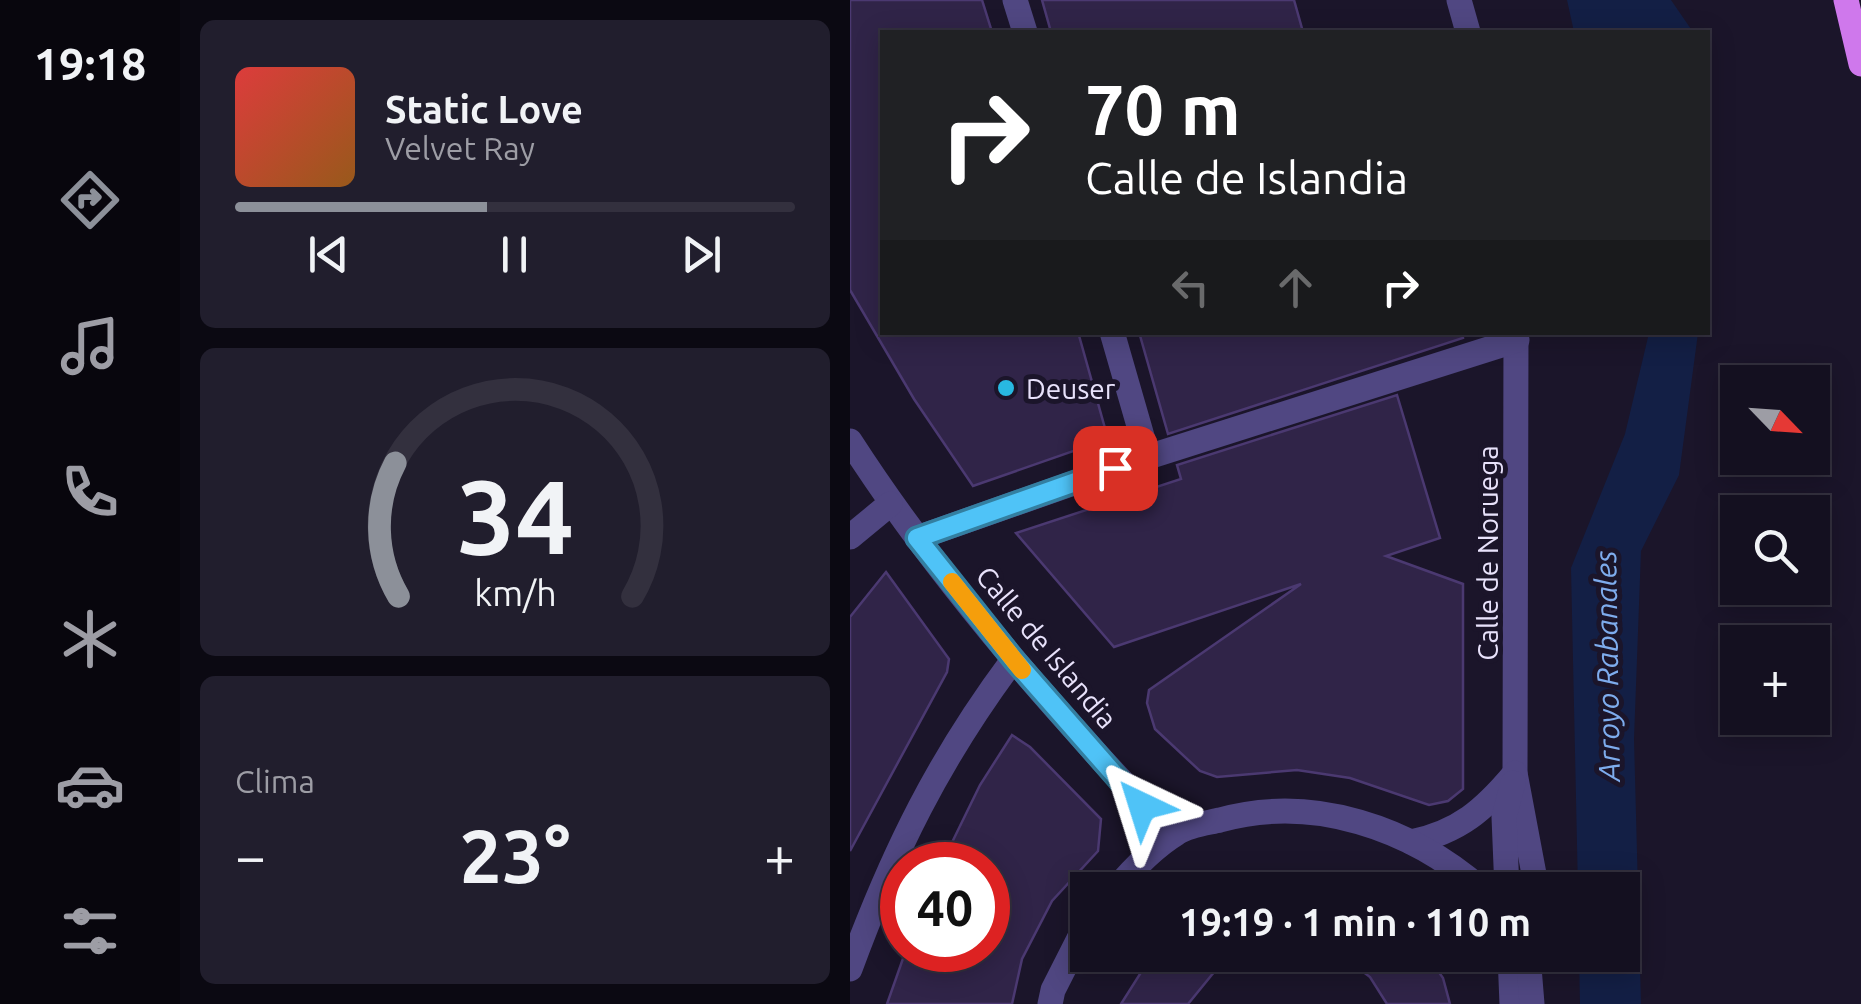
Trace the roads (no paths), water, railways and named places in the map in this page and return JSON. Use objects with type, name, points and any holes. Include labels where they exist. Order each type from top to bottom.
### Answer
[{"type":"main road","points":[[1846,0],[1861,64]]},
{"type":"street","points":[[1015,0],[1023,30]]},
{"type":"street","points":[[1459,0],[1467,30]]},
{"type":"street","points":[[1113,335],[1148,457]]},
{"type":"street","points":[[917,538],[1516,336]]},
{"type":"street","name":"Calle de Noruega","points":[[1516,336],[1515,773],[1534,872]]},
{"type":"street","name":"Calle de Islandia","points":[[850,441],[890,504],[1014,660],[1142,806],[1179,831]]},
{"type":"street","points":[[850,537],[890,504]]},
{"type":"street","points":[[850,968],[874,903],[932,778],[1014,660]]},
{"type":"street","points":[[1410,842],[1436,836],[1482,812],[1515,773]]},
{"type":"street","name":"Calle de Noruega","points":[[1507,872],[1504,816],[1515,773]]},
{"type":"street","points":[[1135,872],[1179,831],[1256,810],[1310,810],[1366,824],[1410,842],[1460,872]]},
{"type":"street","points":[[1050,1004],[1052,990],[1070,956]]},
{"type":"street","points":[[1511,972],[1512,1004]]},
{"type":"street","points":[[1529,972],[1532,1004]]},
{"type":"street","points":[[1546,972],[1546,1004]]},
{"type":"water","points":[[1567,0],[1671,0],[1692,30],[1574,30]]},
{"type":"water","name":"Arroyo Rabanales","points":[[1649,335],[1698,335],[1679,475],[1641,551],[1634,739],[1638,872],[1578,872],[1571,568],[1625,434]]},
{"type":"water","points":[[1640,966],[1641,1004],[1580,1004],[1579,972],[1640,972]]},
{"type":"place","name":"Deuser","points":[[1006,388]]}]
